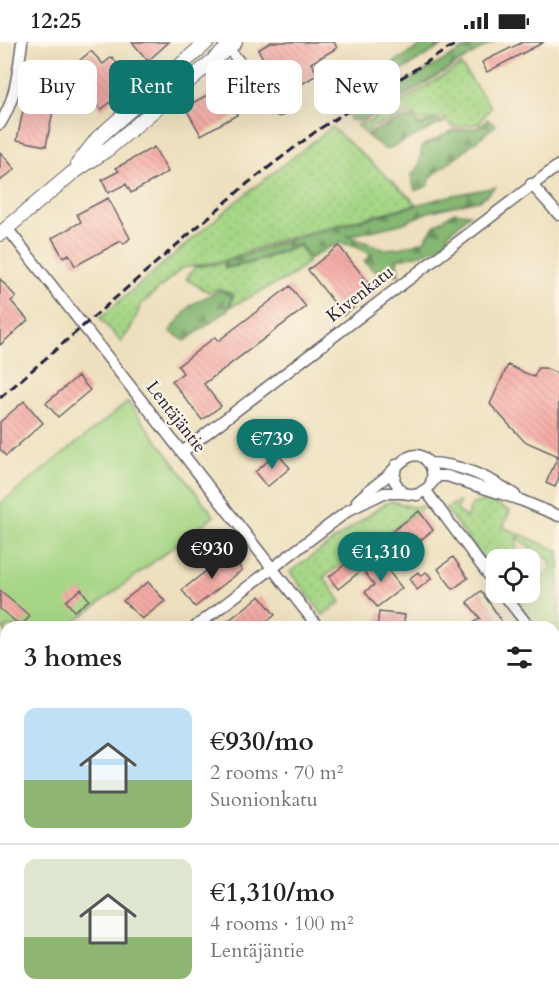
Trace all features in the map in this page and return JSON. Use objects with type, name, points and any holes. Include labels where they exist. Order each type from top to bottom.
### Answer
[{"type":"main road","points":[[71,174],[98,138],[207,42]]},
{"type":"main road","points":[[4,231],[71,174],[108,149],[230,43]]},
{"type":"street","points":[[0,124],[9,110],[16,85],[22,42]]},
{"type":"street","points":[[230,43],[239,60]]},
{"type":"street","name":"Kivenkatu","points":[[182,452],[531,184],[559,165]]},
{"type":"street","points":[[531,184],[559,215]]},
{"type":"street","name":"Lentäjäntie","points":[[4,231],[182,452],[313,621]]},
{"type":"street","points":[[203,621],[349,510],[396,465],[409,456],[420,457],[428,463],[433,472],[429,487],[486,570]]},
{"type":"street","points":[[428,463],[446,464],[463,469],[508,490],[523,501]]},
{"type":"street","points":[[396,465],[394,480],[402,492]]},
{"type":"street","points":[[349,510],[384,493],[402,492],[417,495],[429,487],[438,476],[447,476],[523,501],[559,516]]},
{"type":"street","points":[[510,603],[524,621]]},
{"type":"green space","points":[[427,42],[448,42],[400,72],[400,60],[398,60]]},
{"type":"green space","points":[[476,42],[493,42],[400,99],[400,85]]},
{"type":"green space","points":[[461,65],[491,107],[478,124],[453,127],[443,118],[420,121],[411,113],[373,127],[365,133],[357,125],[367,123],[382,114],[400,114],[400,103]]},
{"type":"green space","points":[[349,114],[375,114],[363,121],[350,120]]},
{"type":"green space","points":[[413,117],[420,125],[432,121],[444,122],[386,150],[366,135],[393,122]]},
{"type":"green space","points":[[487,119],[496,125],[431,177],[428,186],[415,191],[411,176],[419,167],[422,146],[454,130],[477,128]]},
{"type":"green space","points":[[332,127],[417,204],[276,241],[223,261],[182,268],[141,305],[131,328],[121,342],[100,318],[238,200]]},
{"type":"green space","points":[[495,187],[482,199],[428,212],[401,224],[348,236],[384,249],[400,248],[424,241],[434,226],[454,212],[470,214],[447,235],[449,240],[437,248],[397,259],[399,275],[372,269],[364,261],[372,255],[346,244],[333,246],[309,259],[300,244],[252,262],[226,267],[225,262],[278,243],[449,196]]},
{"type":"green space","points":[[300,246],[308,262],[293,275],[230,307],[234,295],[219,288],[208,292],[186,279],[195,267],[224,263],[225,269],[252,263]]},
{"type":"green space","points":[[219,290],[232,296],[228,310],[185,341],[170,331],[191,305]]},
{"type":"green space","points":[[128,402],[214,516],[76,621],[0,621],[0,504]]},
{"type":"green space","points":[[488,500],[510,511],[503,527],[517,533],[516,549],[486,549],[486,563],[445,508],[459,502],[457,510],[466,518],[472,504]]},
{"type":"green space","points":[[392,501],[411,507],[426,506],[324,577],[341,602],[323,615],[290,572],[383,505]]},
{"type":"green space","points":[[520,534],[559,551],[559,621],[532,621],[518,603],[540,603],[540,579],[552,568],[549,559],[540,553],[540,549],[534,549],[518,539]]},
{"type":"building","points":[[132,42],[169,42],[149,60]]},
{"type":"building","points":[[271,42],[334,42],[337,48],[311,63],[314,68],[314,76],[302,84],[302,60],[264,60],[258,50]]},
{"type":"building","points":[[523,42],[544,42],[487,72],[482,62]]},
{"type":"building","points":[[91,51],[103,64],[112,57],[114,60],[109,60],[109,103],[101,110],[97,105],[97,60],[80,60]]},
{"type":"building","points":[[206,96],[206,114],[237,115],[201,135],[189,114],[194,114],[194,102]]},
{"type":"building","points":[[22,114],[52,114],[46,146],[17,140]]},
{"type":"building","points":[[154,147],[168,172],[131,193],[126,184],[108,193],[102,180],[119,171],[116,168]]},
{"type":"building","points":[[0,152],[15,169],[0,181]]},
{"type":"building","points":[[108,198],[130,238],[124,244],[121,241],[75,266],[69,254],[63,257],[52,238],[81,222],[77,214]]},
{"type":"building","points":[[339,246],[375,291],[344,315],[308,270]]},
{"type":"building","points":[[0,279],[16,297],[11,301],[28,320],[0,345]]},
{"type":"building","points":[[290,286],[306,307],[204,384],[221,406],[202,420],[172,381],[183,373],[178,366],[215,337],[218,341]]},
{"type":"building","points":[[508,365],[534,377],[538,368],[545,368],[559,374],[559,477],[555,487],[546,483],[558,456],[524,441],[490,404]]},
{"type":"building","points":[[78,376],[90,390],[58,417],[46,403]]},
{"type":"building","points":[[24,401],[43,423],[6,456],[0,449],[0,422]]},
{"type":"building","points":[[277,453],[290,468],[267,487],[255,472]]},
{"type":"building","points":[[419,511],[433,530],[404,553],[389,534]]},
{"type":"building","points":[[229,553],[242,570],[195,607],[182,590]]},
{"type":"building","points":[[354,557],[363,569],[338,589],[329,577]]},
{"type":"building","points":[[453,557],[468,578],[453,589],[438,569]]},
{"type":"building","points":[[379,559],[402,588],[377,607],[365,592],[374,585],[364,571]]},
{"type":"building","points":[[418,572],[421,576],[426,572],[432,578],[417,590],[409,579]]},
{"type":"building","points":[[148,582],[165,601],[142,619],[123,601]]},
{"type":"building","points":[[81,589],[89,600],[74,611],[66,601]]},
{"type":"building","points":[[0,591],[30,616],[26,621],[15,621],[0,609]]},
{"type":"building","points":[[481,591],[486,598],[486,603],[489,603],[501,621],[476,621],[480,618],[467,602]]},
{"type":"building","points":[[260,596],[275,615],[268,621],[228,621]]},
{"type":"building","points":[[379,612],[405,615],[404,621],[378,621]]},
{"type":"railway","points":[[0,398],[248,183],[319,129],[459,42]]}]
